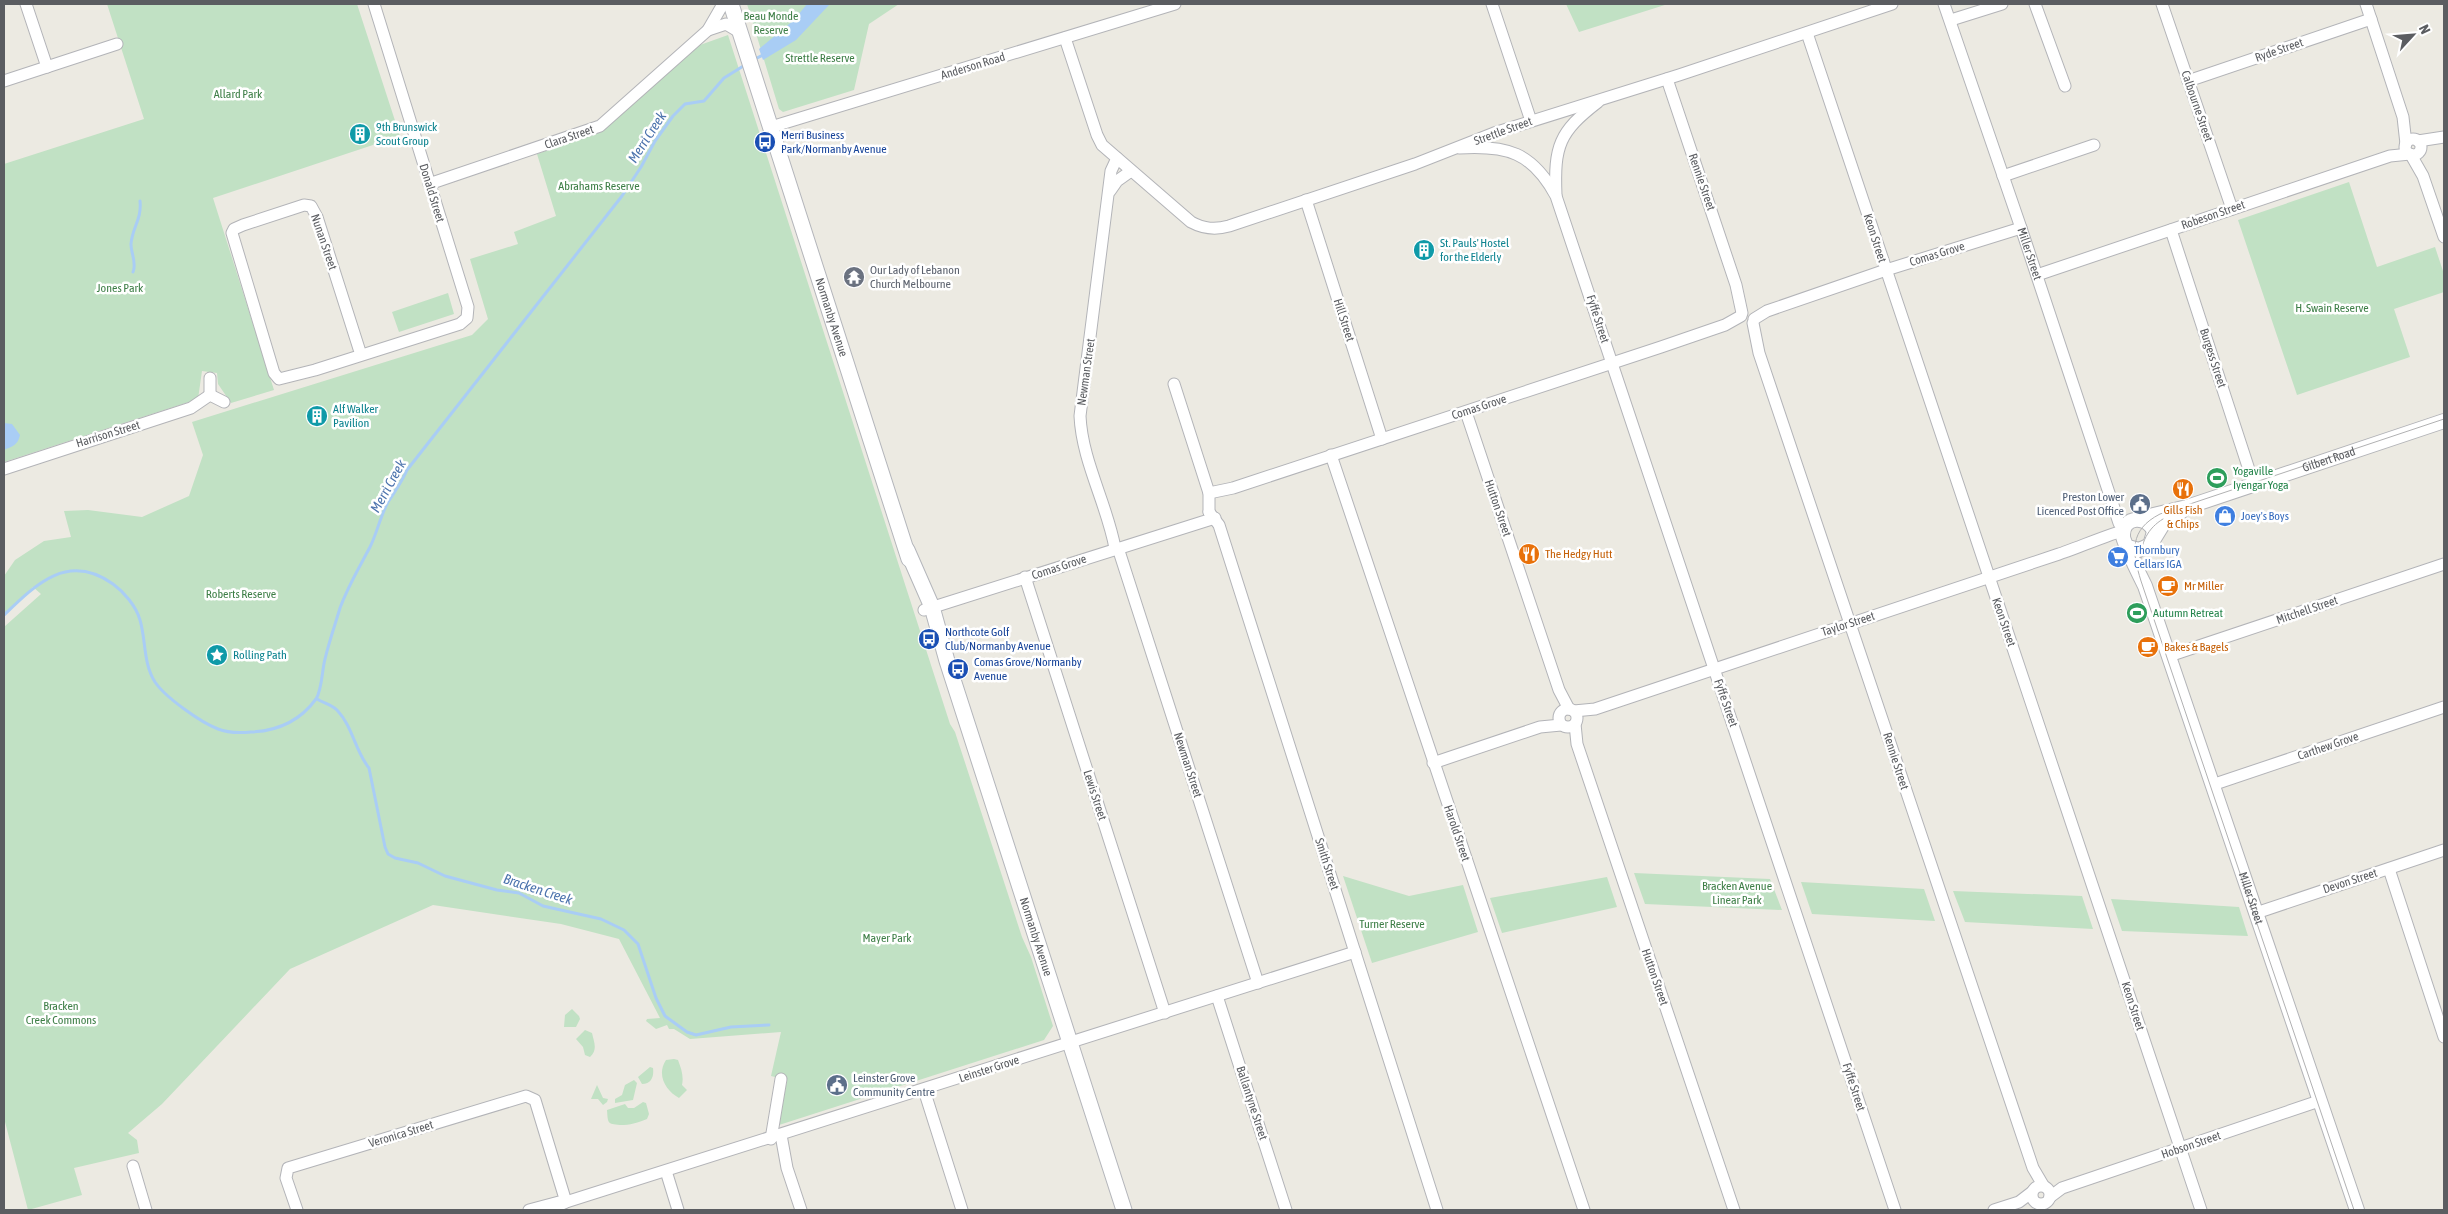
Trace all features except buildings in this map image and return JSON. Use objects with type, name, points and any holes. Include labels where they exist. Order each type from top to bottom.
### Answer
[{"type":"main road","name":"Normanby Avenue","points":[[731,4],[907,550],[947,661],[1124,1210]]},
{"type":"street","points":[[26,4],[47,67]]},
{"type":"street","name":"Donald Street","points":[[361,355],[462,323],[467,318],[468,306],[374,4]]},
{"type":"street","name":"Clara Street","points":[[429,184],[600,126],[708,30],[723,4]]},
{"type":"street","name":"Anderson Road","points":[[771,127],[1175,4]]},
{"type":"street","points":[[1492,4],[1531,121]]},
{"type":"street","name":"Strettle Street","points":[[1131,171],[1191,222],[1209,229],[1229,226],[1459,148],[1494,133],[1667,79],[1892,4]]},
{"type":"street","name":"Miller Street","points":[[1944,4],[2022,228],[2125,538],[2145,586],[2357,1210]]},
{"type":"street","points":[[1951,20],[2002,4]]},
{"type":"street","points":[[2035,4],[2065,86]]},
{"type":"street","name":"Calbourne Street","points":[[2162,4],[2232,209]]},
{"type":"street","points":[[2366,4],[2402,117],[2444,237]]},
{"type":"street","name":"Ryde Street","points":[[2188,80],[2371,19]]},
{"type":"street","points":[[708,30],[726,24],[741,36]]},
{"type":"street","name":"Keon Street","points":[[1807,33],[2201,1210]]},
{"type":"street","points":[[1065,38],[1096,135],[1102,145],[1131,171],[1122,177],[1110,191]]},
{"type":"street","points":[[4,81],[116,44]]},
{"type":"street","name":"Rennie Street","points":[[1667,79],[2042,1198]]},
{"type":"street","name":"Fyffe Street","points":[[1556,196],[1556,155],[1561,140],[1575,122],[1603,98]]},
{"type":"street","name":"Robeson Street","points":[[2037,275],[2440,138]]},
{"type":"street","points":[[2004,176],[2094,145]]},
{"type":"street","name":"Fyffe Street","points":[[1459,148],[1492,147],[1517,154],[1535,166],[1556,196],[1895,1210]]},
{"type":"street","name":"Newman Street","points":[[1116,158],[1111,171],[1110,191],[1080,416],[1084,442],[1258,983]]},
{"type":"street","name":"Hill Street","points":[[1306,200],[1382,439]]},
{"type":"street","name":"Nunan Street","points":[[304,205],[311,206],[317,217],[361,355],[288,378],[279,379],[274,373],[232,239],[234,228],[304,205]]},
{"type":"street","name":"Comas Grove","points":[[1213,496],[1331,455],[1748,318],[1886,270],[2022,228]]},
{"type":"street","name":"Burgess Street","points":[[2171,230],[2254,485]]},
{"type":"street","points":[[210,378],[210,395],[224,402]]},
{"type":"street","name":"Smith Street","points":[[1174,384],[1213,496],[1212,515],[1437,1210]]},
{"type":"street","name":"Harrison Street","points":[[4,469],[191,408],[210,395]]},
{"type":"street","name":"Hutton Street","points":[[1466,412],[1734,1210]]},
{"type":"street","name":"Gilbert Road","points":[[2135,519],[2186,508],[2444,421]]},
{"type":"street","name":"Harold Street","points":[[1331,455],[1584,1210]]},
{"type":"street","name":"Miller Street","points":[[2114,504],[2125,519],[2135,519]]},
{"type":"street","name":"Gilbert Road","points":[[2151,543],[2163,524],[2186,508]]},
{"type":"street","name":"Comas Grove","points":[[928,608],[1193,523],[1207,522],[1212,515]]},
{"type":"street","points":[[2135,519],[2145,521],[2151,526],[2154,535],[2151,543],[2139,550],[2125,538],[2127,523],[2135,519]]},
{"type":"street","name":"Taylor Street","points":[[1433,762],[2102,539],[2125,538]]},
{"type":"street","name":"Miller Street","points":[[2145,586],[2144,559],[2151,543]]},
{"type":"street","name":"Mitchell Street","points":[[2169,656],[2444,564]]},
{"type":"street","name":"Lewis Street","points":[[1025,578],[1165,1014]]},
{"type":"street","name":"Carthew Grove","points":[[2212,785],[2444,707]]},
{"type":"street","name":"Devon Street","points":[[2256,912],[2444,850]]},
{"type":"street","points":[[2389,869],[2444,1037]]},
{"type":"street","name":"Leinster Grove","points":[[529,1210],[553,1208],[566,1202],[1165,1014],[1355,952]]},
{"type":"street","name":"Ballantyne Street","points":[[1217,996],[1286,1210]]},
{"type":"street","points":[[781,1078],[775,1137],[801,1210]]},
{"type":"street","points":[[924,1090],[962,1210]]},
{"type":"street","name":"Veronica Street","points":[[297,1210],[289,1186],[286,1172],[288,1168],[526,1096],[532,1097],[535,1100],[566,1202]]},
{"type":"street","name":"Hobson Street","points":[[1994,1210],[2019,1202],[2042,1198],[2062,1188],[2319,1101]]},
{"type":"street","points":[[134,1166],[146,1210]]},
{"type":"street","points":[[666,1171],[678,1210]]},
{"type":"green space","name":"Jones Park","points":[[107,4],[357,4],[400,136],[213,198],[274,390],[231,403],[218,384],[217,373],[202,371],[198,399],[4,462],[4,164],[144,119]]},
{"type":"green space","name":"Strettle Reserve","points":[[747,4],[899,4],[869,24],[854,90],[783,112],[779,109]]},
{"type":"green space","points":[[1566,4],[1668,4],[1579,32]]},
{"type":"green space","points":[[728,35],[950,724],[955,732],[1053,1026],[1044,1040],[779,1125],[787,1080],[771,1076],[781,1032],[690,1039],[674,1029],[669,1029],[667,1025],[656,1029],[646,1021],[647,1019],[660,1018],[619,939],[561,924],[433,905],[290,969],[162,1104],[128,1133],[137,1140],[139,1153],[74,1168],[82,1195],[28,1210],[4,1118],[4,627],[41,594],[33,587],[4,615],[4,576],[15,560],[44,541],[71,537],[64,511],[88,510],[142,517],[189,496],[203,455],[192,422],[472,335],[488,319],[470,259],[518,244],[514,232],[556,216],[537,154],[605,129],[700,45]]},
{"type":"green space","name":"H. Swain Reserve","points":[[2349,182],[2377,267],[2435,247],[2444,274],[2444,292],[2394,309],[2410,357],[2297,395],[2238,220]]},
{"type":"green space","points":[[448,293],[454,314],[399,332],[392,312]]},
{"type":"green space","name":"Bracken Avenue Linear Park","points":[[1634,873],[1770,879],[1782,910],[1645,904]]},
{"type":"green space","name":"Turner Reserve","points":[[1343,876],[1409,896],[1463,885],[1478,932],[1372,963]]},
{"type":"green space","points":[[1607,877],[1617,907],[1502,933],[1490,898]]},
{"type":"green space","name":"Bracken Avenue Linear Park","points":[[1801,882],[1924,889],[1935,921],[1812,914]]},
{"type":"green space","points":[[1953,891],[2082,896],[2093,929],[1965,922]]},
{"type":"green space","points":[[2111,899],[2239,907],[2248,936],[2122,931]]},
{"type":"green space","points":[[572,1009],[580,1019],[576,1027],[564,1027],[565,1015]]},
{"type":"green space","points":[[585,1030],[592,1033],[594,1043],[595,1049],[590,1057],[585,1055],[583,1047],[576,1039]]},
{"type":"green space","points":[[666,1060],[678,1060],[682,1075],[682,1085],[687,1090],[679,1098],[670,1091],[662,1077],[663,1066]]},
{"type":"green space","points":[[650,1067],[653,1068],[652,1079],[648,1083],[642,1084],[638,1077]]},
{"type":"green space","points":[[634,1080],[637,1083],[633,1100],[615,1103],[615,1099],[622,1095],[625,1085]]},
{"type":"green space","points":[[597,1085],[603,1098],[608,1099],[603,1105],[598,1099],[591,1099]]},
{"type":"green space","points":[[643,1102],[646,1103],[649,1114],[647,1119],[634,1124],[624,1125],[609,1122],[607,1110],[625,1104],[628,1108],[634,1108]]},
{"type":"water","points":[[807,4],[830,4],[796,40],[763,60],[759,49],[794,20]]},
{"type":"water","points":[[4,423],[12,424],[20,435],[16,443],[4,450]]},
{"type":"waterway","name":"Merri Creek","points":[[753,60],[765,54]]},
{"type":"waterway","name":"Merri Creek","points":[[4,615],[28,593],[54,576],[67,572],[81,571],[97,575],[117,587],[133,605],[140,620],[151,675],[160,688],[175,702],[211,726],[230,732],[243,733],[270,730],[295,719],[310,707],[318,695],[324,664],[343,600],[372,542],[388,502],[407,470],[622,196],[655,141],[673,116],[685,104],[704,101],[724,78],[745,65]]},
{"type":"waterway","points":[[133,272],[131,244],[140,213],[140,201]]},
{"type":"waterway","name":"Bracken Creek","points":[[317,699],[337,710],[347,724],[360,754],[369,768],[388,854],[395,858],[418,863],[445,876],[497,890],[519,893],[543,906],[601,919],[624,930],[638,944],[656,998],[665,1016],[687,1032],[696,1035],[731,1027],[769,1025]]},
{"type":"tram line","points":[[2354,1210],[2141,581],[2135,551],[2138,535],[2143,527],[2160,514],[2444,419]]},
{"type":"tram line","points":[[2141,561],[2142,548],[2149,531],[2163,519]]},
{"type":"place","name":"9th Brunswick Scout Group","points":[[360,134]]},
{"type":"place","name":"Merri Business Park/Normanby Avenue","points":[[765,142]]},
{"type":"place","name":"St. Pauls' Hostel for the Elderly","points":[[1424,250]]},
{"type":"place","name":"Our Lady of Lebanon Church Melbourne","points":[[854,277]]},
{"type":"place","name":"Alf Walker Pavilion","points":[[317,416]]},
{"type":"place","name":"Yogaville Iyengar Yoga","points":[[2217,478]]},
{"type":"place","name":"Gills Fish & Chips","points":[[2183,489]]},
{"type":"place","name":"Preston Lower Licenced Post Office","points":[[2140,504]]},
{"type":"place","name":"Joey's Boys","points":[[2225,516]]},
{"type":"place","name":"The Hedgy Hutt","points":[[1529,554]]},
{"type":"place","name":"Thornbury Cellars IGA","points":[[2118,557]]},
{"type":"place","name":"Mr Miller","points":[[2168,586]]},
{"type":"place","name":"Autumn Retreat","points":[[2137,613]]},
{"type":"place","name":"Northcote Golf Club/Normanby Avenue","points":[[929,639]]},
{"type":"place","name":"Bakes & Bagels","points":[[2148,647]]},
{"type":"place","name":"Rolling Path","points":[[217,655]]},
{"type":"place","name":"Comas Grove/Normanby Avenue","points":[[958,669]]},
{"type":"place","name":"Leinster Grove Community Centre","points":[[837,1085]]},
{"type":"park label","name":"Beau Monde Reserve","points":[[771,23]]},
{"type":"park label","name":"Allard Park","points":[[238,94]]},
{"type":"park label","name":"Abrahams Reserve","points":[[599,186]]},
{"type":"park label","name":"Roberts Reserve","points":[[241,594]]},
{"type":"park label","name":"Mayer Park","points":[[887,938]]},
{"type":"park label","name":"Bracken Creek Commons","points":[[61,1013]]}]
